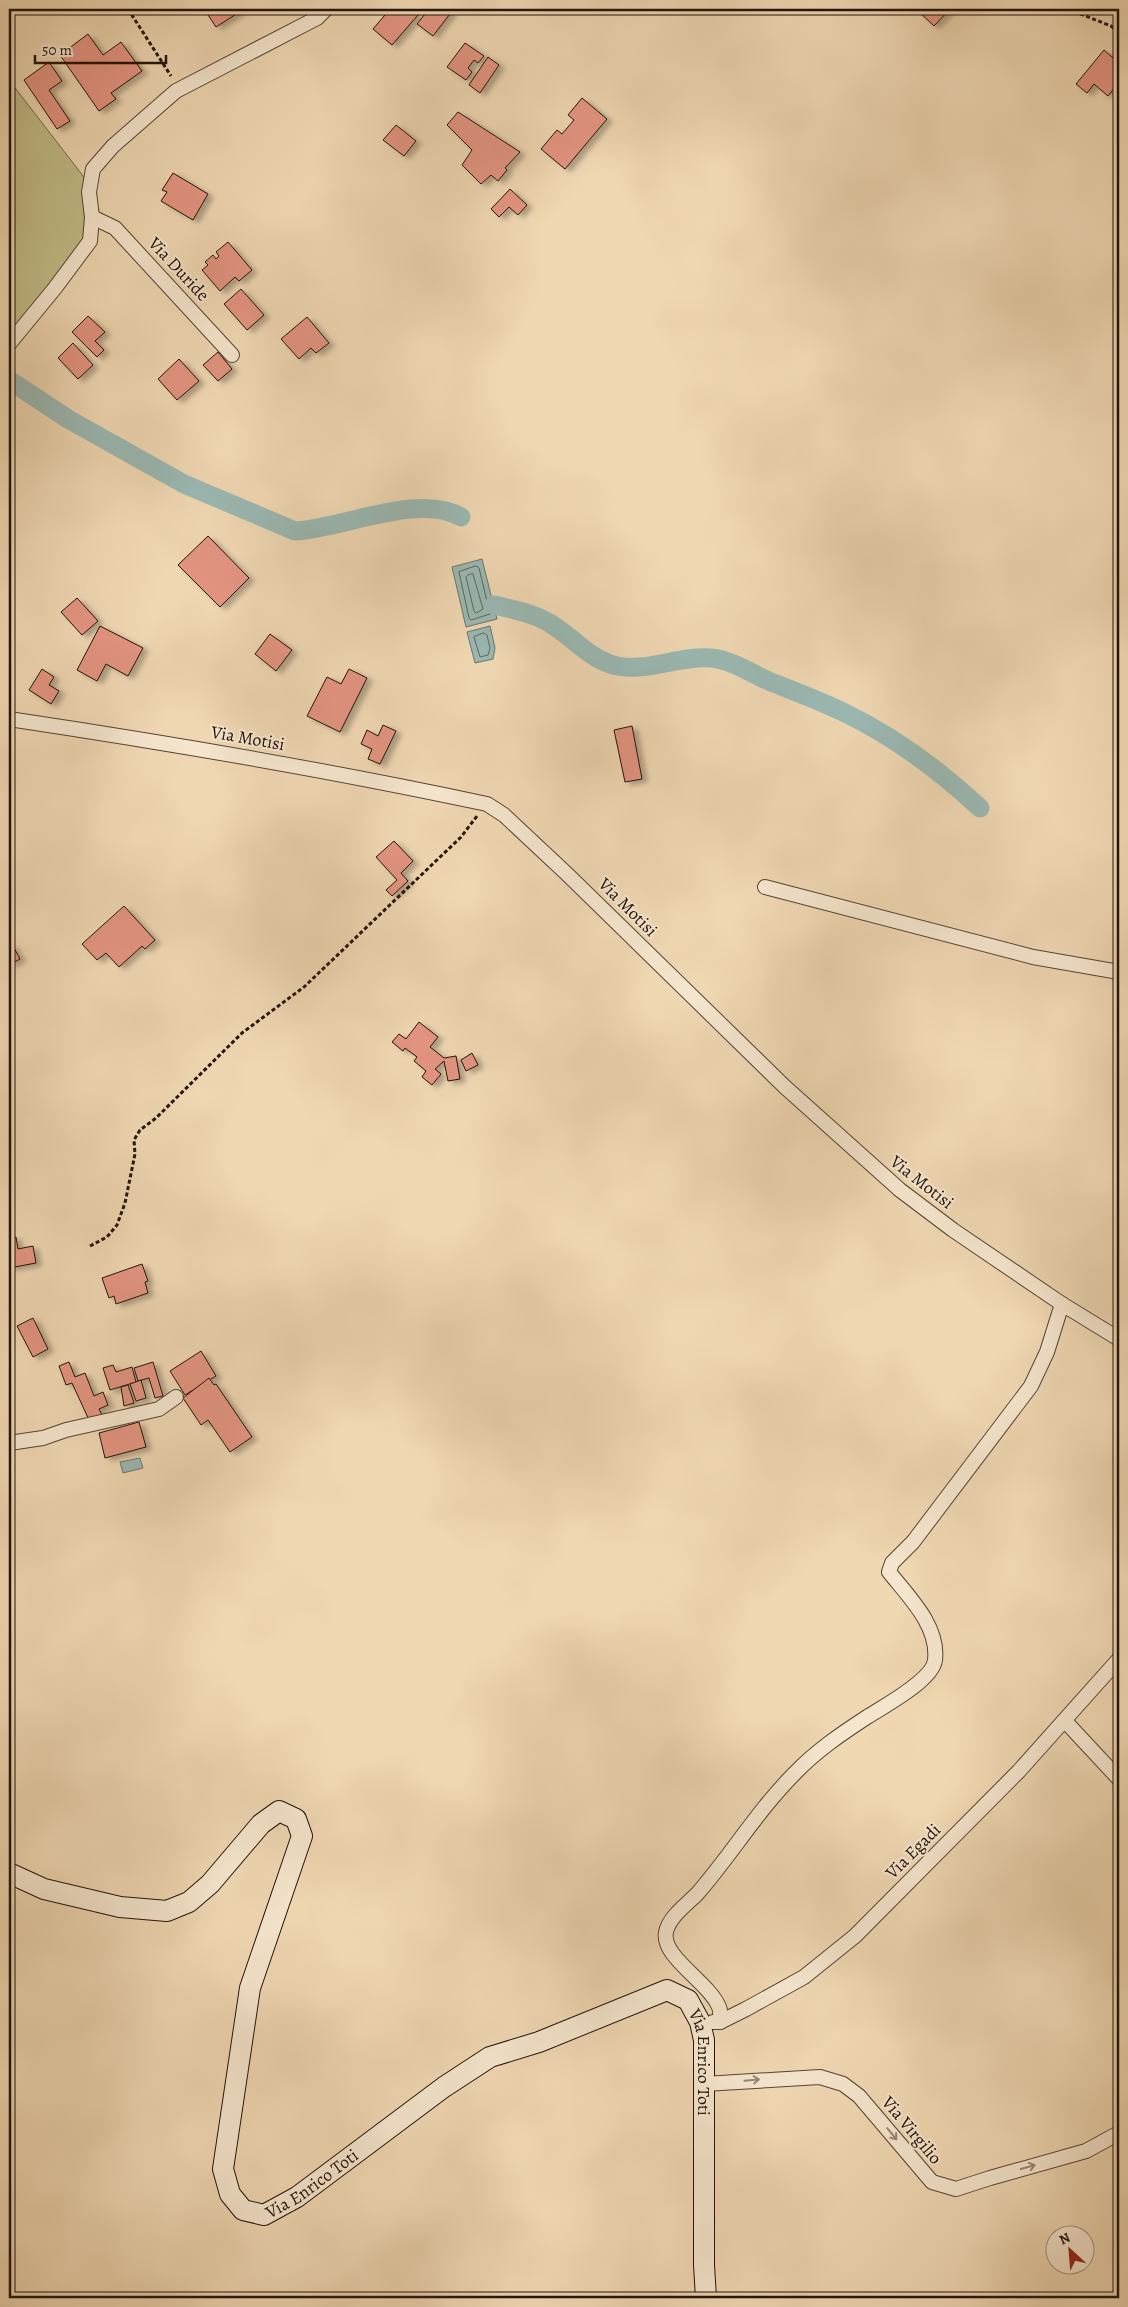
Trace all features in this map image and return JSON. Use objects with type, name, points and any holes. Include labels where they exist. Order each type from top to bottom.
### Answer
[{"type":"main road","name":"Via Enrico Toti","points":[[9,1874],[44,1889],[110,1905],[167,1911],[189,1902],[210,1884],[261,1824],[279,1811],[296,1819],[302,1836],[250,1988],[223,2169],[230,2194],[243,2210],[264,2215],[297,2197],[444,2087],[490,2057],[538,2042],[667,1990],[688,2000],[700,2022],[704,2040],[704,2265],[706,2298]]},
{"type":"street","points":[[9,344],[55,288],[90,241],[92,217],[89,192],[94,169],[113,146],[179,89],[317,18],[326,9]]},
{"type":"street","name":"Via Duride","points":[[92,217],[115,228],[232,355]]},
{"type":"street","name":"Via Motisi","points":[[9,719],[154,740],[244,756],[487,804],[504,815],[568,874],[784,1087],[855,1152],[900,1190],[953,1230],[1062,1304],[1119,1339]]},
{"type":"street","points":[[765,887],[1033,957],[1119,972]]},
{"type":"street","points":[[720,2022],[720,2008],[698,1977],[675,1959],[666,1944],[666,1931],[678,1912],[696,1894],[769,1802],[795,1773],[834,1739],[921,1681],[935,1662],[935,1641],[927,1623],[890,1572],[892,1563],[913,1542],[1031,1386],[1046,1352],[1062,1304]]},
{"type":"street","points":[[9,1443],[43,1438],[66,1430],[159,1409],[176,1397]]},
{"type":"street","name":"Via Egadi","points":[[700,2022],[720,2022],[804,1977],[855,1936],[1020,1771],[1119,1659]]},
{"type":"street","points":[[1064,1721],[1119,1779]]},
{"type":"street","name":"Via Virgilio","points":[[704,2084],[820,2077],[843,2084],[859,2096],[872,2110],[932,2182],[956,2189],[1086,2151],[1119,2133]]},
{"type":"path","points":[[128,9],[179,89]]},
{"type":"path","points":[[1068,9],[1111,26],[1119,32]]},
{"type":"path","points":[[90,1246],[107,1237],[116,1225],[125,1202],[135,1154],[134,1140],[140,1130],[156,1118],[242,1033],[304,987],[461,837],[487,804]]},
{"type":"shaded area","points":[[9,80],[90,185],[90,241],[9,343]]},
{"type":"water","points":[[482,559],[497,619],[466,627],[452,567]]},
{"type":"water","points":[[490,626],[495,648],[493,659],[475,663],[467,632]]},
{"type":"water","points":[[140,1458],[143,1468],[123,1473],[120,1462]]},
{"type":"building","points":[[204,9],[244,9],[216,27]]},
{"type":"building","points":[[390,9],[411,9],[418,15],[392,45],[373,29]]},
{"type":"building","points":[[429,9],[453,10],[433,36],[417,24]]},
{"type":"building","points":[[916,9],[950,9],[934,26]]},
{"type":"building","points":[[88,34],[103,55],[121,42],[142,71],[111,93],[116,99],[99,111],[60,55]]},
{"type":"building","points":[[465,43],[484,56],[478,63],[474,60],[468,68],[472,72],[466,80],[447,67]]},
{"type":"building","points":[[1104,50],[1119,63],[1119,82],[1108,96],[1094,84],[1087,93],[1076,84]]},
{"type":"building","points":[[488,57],[499,65],[480,93],[469,85]]},
{"type":"building","points":[[49,62],[62,81],[49,90],[70,121],[57,129],[24,80]]},
{"type":"building","points":[[582,98],[607,119],[565,169],[541,149],[557,130],[562,134],[574,120],[568,115]]},
{"type":"building","points":[[458,112],[520,152],[505,168],[507,170],[498,181],[491,175],[481,184],[462,165],[472,150],[447,125]]},
{"type":"building","points":[[396,125],[416,141],[404,156],[383,140]]},
{"type":"building","points":[[173,173],[208,194],[193,220],[161,201],[167,192],[162,190]]},
{"type":"building","points":[[510,189],[527,205],[518,215],[509,207],[499,217],[491,209]]},
{"type":"building","points":[[228,242],[252,270],[239,281],[235,277],[220,291],[202,270],[208,265],[205,262],[213,255],[216,259],[219,256],[216,252]]},
{"type":"building","points":[[241,289],[264,315],[247,330],[224,304]]},
{"type":"building","points":[[88,316],[105,332],[95,341],[104,350],[97,357],[72,332]]},
{"type":"building","points":[[307,317],[329,343],[316,353],[311,348],[299,359],[281,339]]},
{"type":"building","points":[[73,343],[93,365],[78,379],[58,358]]},
{"type":"building","points":[[218,352],[232,369],[218,381],[203,365]]},
{"type":"building","points":[[179,359],[199,381],[177,400],[158,379]]},
{"type":"building","points":[[208,536],[249,578],[220,607],[178,565]]},
{"type":"building","points":[[77,598],[98,621],[82,635],[61,612]]},
{"type":"building","points":[[100,626],[143,648],[128,676],[106,664],[97,681],[77,670]]},
{"type":"building","points":[[270,634],[292,650],[276,671],[255,654]]},
{"type":"building","points":[[42,669],[54,677],[49,685],[59,691],[51,704],[29,690]]},
{"type":"building","points":[[349,669],[367,678],[340,732],[307,716],[327,677],[341,684]]},
{"type":"building","points":[[383,725],[396,731],[380,764],[368,759],[372,749],[361,744],[367,730],[378,736]]},
{"type":"building","points":[[632,726],[642,779],[625,782],[614,730]]},
{"type":"building","points":[[394,841],[413,861],[401,873],[408,881],[392,896],[386,890],[397,880],[376,857]]},
{"type":"building","points":[[124,906],[155,940],[145,949],[142,946],[119,967],[106,953],[97,960],[82,944]]},
{"type":"building","points":[[12,944],[20,959],[9,965],[9,946]]},
{"type":"building","points":[[419,1022],[438,1037],[430,1047],[444,1058],[456,1056],[460,1079],[448,1081],[444,1061],[435,1069],[441,1074],[432,1085],[422,1077],[426,1071],[414,1061],[417,1057],[405,1048],[403,1051],[392,1042],[399,1034],[406,1039]]},
{"type":"building","points":[[472,1053],[478,1065],[466,1071],[461,1060]]},
{"type":"building","points":[[16,1237],[18,1249],[33,1246],[36,1263],[9,1268],[9,1238]]},
{"type":"building","points":[[142,1264],[148,1281],[145,1282],[148,1293],[116,1304],[114,1296],[109,1298],[102,1278]]},
{"type":"building","points":[[33,1318],[48,1349],[33,1357],[17,1326]]},
{"type":"building","points":[[201,1351],[216,1376],[185,1395],[170,1371]]},
{"type":"building","points":[[69,1362],[75,1377],[85,1373],[94,1396],[103,1392],[108,1405],[99,1409],[102,1415],[89,1420],[72,1383],[66,1385],[59,1366]]},
{"type":"building","points":[[153,1362],[163,1396],[155,1398],[149,1378],[138,1381],[134,1368]]},
{"type":"building","points":[[113,1365],[116,1372],[132,1367],[136,1382],[110,1390],[103,1368]]},
{"type":"building","points":[[209,1378],[214,1385],[216,1384],[252,1437],[230,1452],[208,1420],[201,1425],[183,1398]]},
{"type":"building","points":[[141,1380],[146,1398],[136,1401],[130,1384]]},
{"type":"building","points":[[128,1385],[134,1403],[124,1406],[121,1387]]},
{"type":"building","points":[[139,1422],[146,1447],[105,1458],[99,1433]]},
{"type":"waterway","points":[[9,380],[68,419],[184,484],[295,531],[314,529],[380,514],[424,508],[444,510],[461,517]]},
{"type":"waterway","points":[[494,605],[527,613],[542,619],[595,657],[622,667],[648,666],[699,658],[719,659],[734,664],[860,720],[931,766],[980,808]]}]
